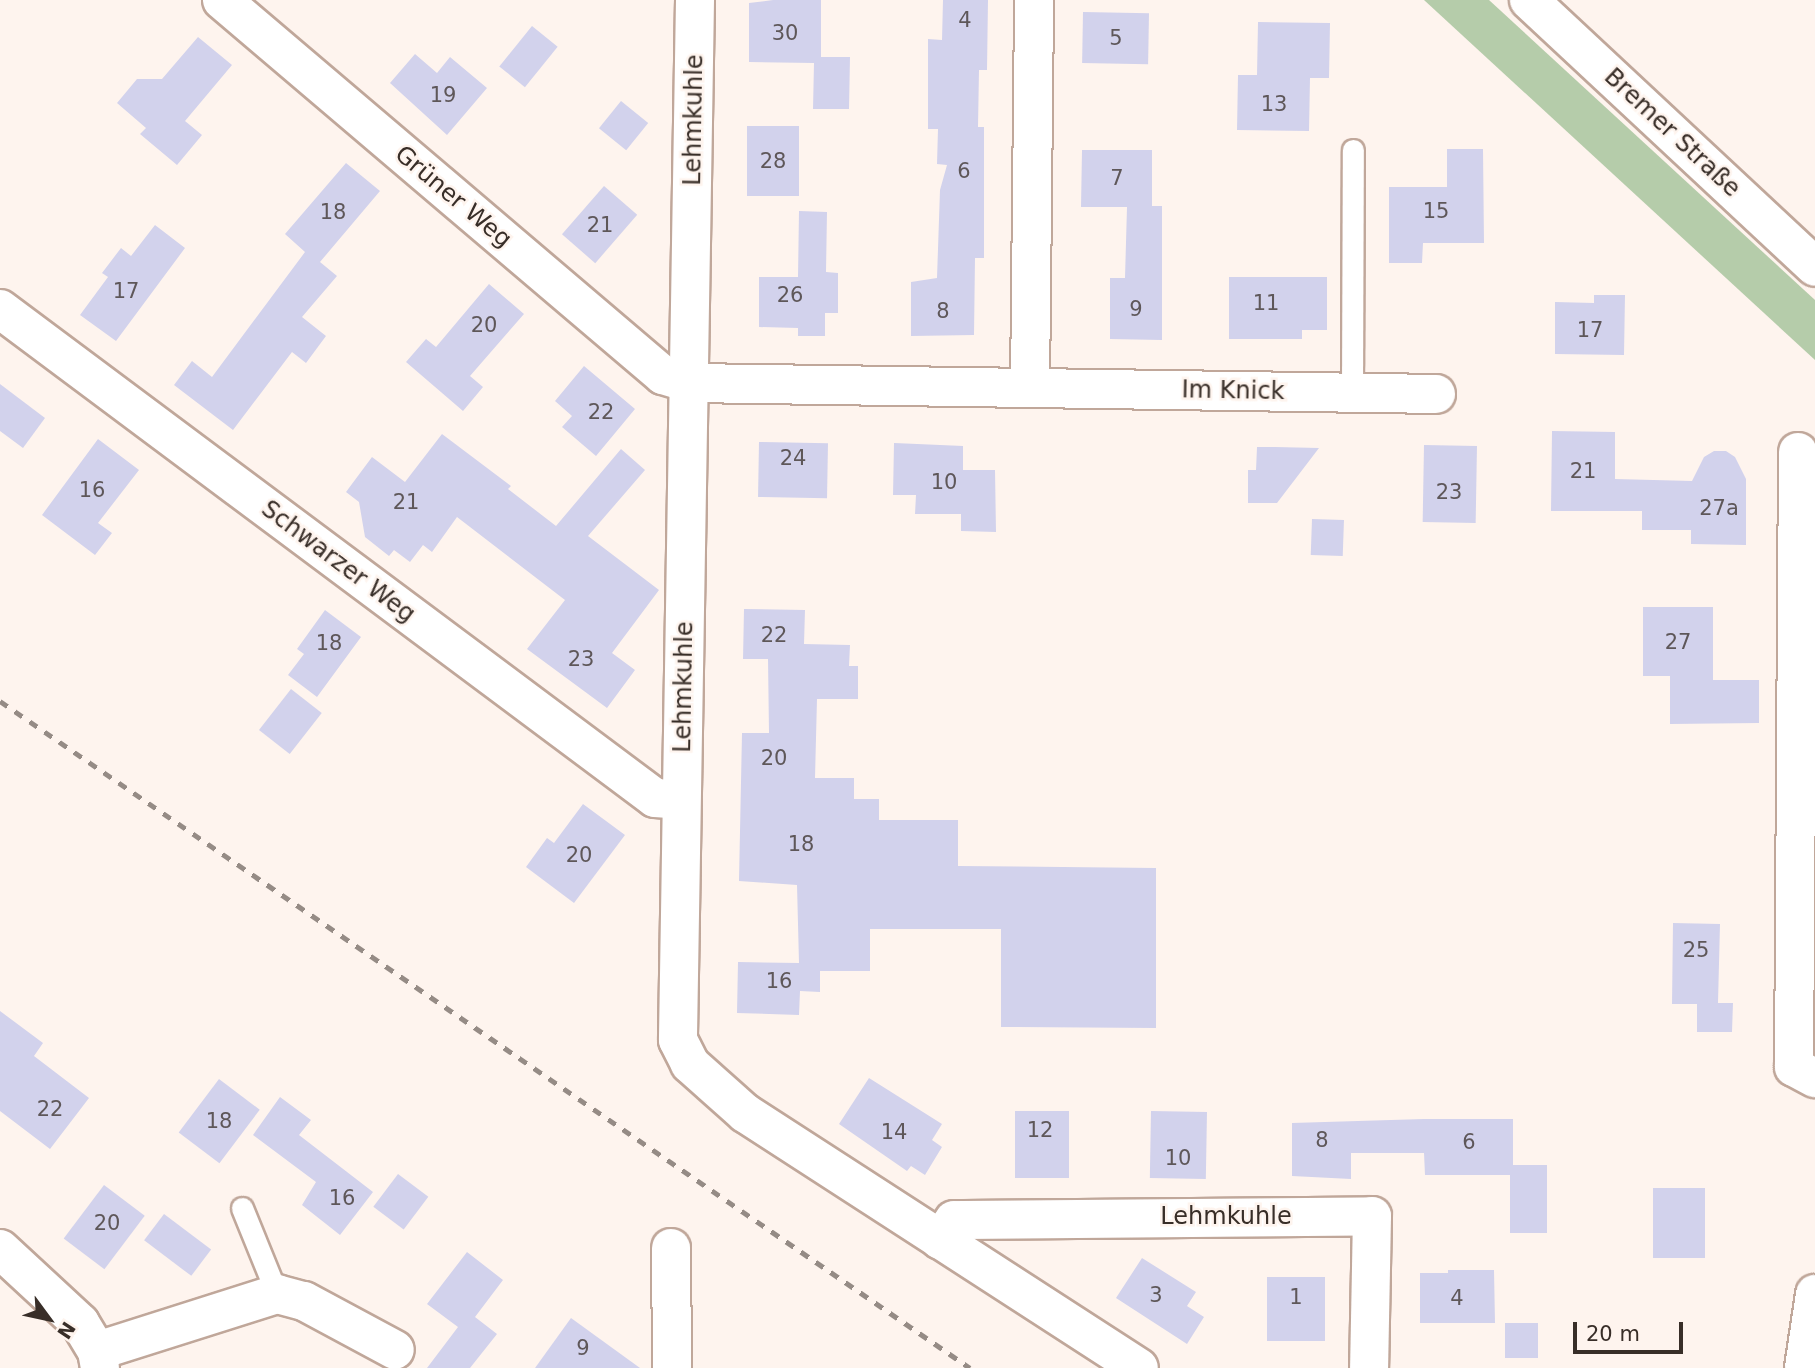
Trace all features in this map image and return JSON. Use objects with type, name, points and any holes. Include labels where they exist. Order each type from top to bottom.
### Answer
[{"type":"street","name":"Grüner Weg","points":[[222,0],[663,375],[690,383]]},
{"type":"street","name":"Lehmkuhle","points":[[695,0],[678,1041],[690,1064],[745,1113],[1139,1368]]},
{"type":"street","points":[[1030,388],[1034,0]]},
{"type":"street","name":"Bremer Straße","points":[[1529,0],[1815,267]]},
{"type":"street","name":"Schwarzer Weg","points":[[0,309],[655,799],[681,800]]},
{"type":"street","name":"Im Knick","points":[[690,383],[1436,394]]},
{"type":"street","points":[[1798,452],[1794,1067],[1815,1077]]},
{"type":"street","name":"Lehmkuhle","points":[[940,1240],[954,1220],[1372,1216],[1369,1368]]},
{"type":"street","points":[[671,1248],[672,1368]]},
{"type":"street","points":[[0,1249],[80,1323],[98,1360],[277,1294],[304,1301],[395,1350]]},
{"type":"street","points":[[1804,1368],[1815,1294]]},
{"type":"lane","points":[[1352,393],[1353,150]]},
{"type":"lane","points":[[242,1208],[277,1294]]},
{"type":"green space","points":[[1424,0],[1489,0],[1815,300],[1815,360]]},
{"type":"building","points":[[821,0],[821,57],[850,57],[849,109],[813,109],[814,63],[749,62],[749,3]]},
{"type":"building","points":[[943,0],[988,0],[987,70],[979,70],[978,127],[984,127],[984,258],[975,258],[974,335],[911,336],[911,282],[937,278],[940,190],[947,165],[937,164],[938,129],[928,129],[928,39],[942,40]]},
{"type":"building","points":[[1083,12],[1149,13],[1148,64],[1082,63]]},
{"type":"building","points":[[1258,22],[1330,23],[1329,78],[1310,78],[1309,131],[1237,130],[1238,75],[1257,75]]},
{"type":"building","points":[[532,26],[558,47],[525,87],[499,66]]},
{"type":"building","points":[[198,37],[232,65],[185,121],[202,135],[177,165],[140,134],[146,128],[117,103],[137,79],[162,79]]},
{"type":"building","points":[[415,54],[437,73],[450,57],[487,88],[447,135],[390,83]]},
{"type":"building","points":[[621,101],[648,123],[626,150],[599,128]]},
{"type":"building","points":[[747,126],[799,126],[799,196],[747,196]]},
{"type":"building","points":[[1447,149],[1483,149],[1484,243],[1423,243],[1422,263],[1389,263],[1389,187],[1447,187]]},
{"type":"building","points":[[1082,150],[1152,150],[1152,206],[1162,206],[1162,340],[1110,339],[1110,278],[1125,278],[1127,207],[1081,207]]},
{"type":"building","points":[[346,163],[380,191],[320,262],[337,276],[302,317],[326,336],[306,363],[292,352],[233,430],[174,385],[192,361],[212,377],[305,252],[285,234]]},
{"type":"building","points":[[604,186],[637,215],[595,263],[562,234]]},
{"type":"building","points":[[799,211],[827,212],[826,272],[838,273],[838,313],[825,313],[825,336],[798,336],[798,328],[759,327],[759,277],[798,277]]},
{"type":"building","points":[[155,225],[185,248],[116,341],[80,315],[108,277],[102,273],[121,248],[131,256]]},
{"type":"building","points":[[1229,277],[1327,277],[1327,330],[1302,330],[1302,339],[1229,339]]},
{"type":"building","points":[[489,284],[524,314],[470,376],[483,387],[463,411],[406,362],[426,339],[436,347]]},
{"type":"building","points":[[1594,295],[1625,295],[1624,355],[1555,354],[1555,302],[1594,303]]},
{"type":"building","points":[[584,366],[635,409],[596,456],[562,427],[572,416],[555,401]]},
{"type":"building","points":[[0,384],[45,418],[23,448],[0,431]]},
{"type":"building","points":[[1552,431],[1615,432],[1615,479],[1692,481],[1704,457],[1714,451],[1726,451],[1735,457],[1746,479],[1746,545],[1691,544],[1691,530],[1642,530],[1642,511],[1551,511]]},
{"type":"building","points":[[442,434],[511,486],[508,489],[556,526],[621,449],[645,470],[588,536],[659,590],[612,653],[635,670],[607,708],[527,649],[565,600],[457,517],[432,552],[423,545],[410,562],[394,550],[389,556],[365,537],[359,502],[346,492],[372,457],[405,482]]},
{"type":"building","points":[[98,439],[139,470],[98,523],[112,533],[95,555],[42,515]]},
{"type":"building","points":[[759,442],[828,443],[827,498],[758,497]]},
{"type":"building","points":[[894,443],[963,446],[963,470],[995,470],[996,532],[961,531],[961,514],[915,514],[916,495],[893,495]]},
{"type":"building","points":[[1424,445],[1477,446],[1476,523],[1423,522]]},
{"type":"building","points":[[1257,447],[1319,448],[1277,503],[1248,503],[1248,470],[1256,470]]},
{"type":"building","points":[[1312,519],[1344,520],[1343,556],[1311,555]]},
{"type":"building","points":[[1643,607],[1713,607],[1713,680],[1759,680],[1759,723],[1670,724],[1670,676],[1643,676]]},
{"type":"building","points":[[744,609],[805,610],[804,644],[850,645],[849,666],[858,666],[858,699],[817,699],[815,778],[854,778],[854,799],[879,799],[879,820],[958,820],[958,866],[1156,868],[1156,1028],[1001,1027],[1001,929],[870,929],[870,971],[820,971],[820,992],[800,991],[799,1015],[737,1013],[738,962],[799,963],[797,885],[739,881],[742,733],[769,733],[768,659],[743,659]]},
{"type":"building","points":[[325,610],[361,637],[317,697],[288,675],[304,654],[297,649]]},
{"type":"building","points":[[291,689],[322,713],[290,754],[259,730]]},
{"type":"building","points":[[583,804],[625,835],[574,903],[526,867],[547,838],[554,843]]},
{"type":"building","points":[[1673,923],[1720,924],[1718,1003],[1733,1003],[1732,1032],[1697,1032],[1697,1004],[1672,1004]]},
{"type":"building","points":[[0,1011],[43,1043],[34,1056],[89,1098],[50,1149],[0,1111]]},
{"type":"building","points":[[869,1078],[942,1124],[932,1140],[942,1147],[925,1175],[911,1166],[907,1171],[839,1124]]},
{"type":"building","points":[[219,1079],[260,1110],[219,1163],[179,1133]]},
{"type":"building","points":[[280,1097],[311,1120],[299,1135],[373,1192],[340,1235],[302,1205],[316,1182],[253,1135]]},
{"type":"building","points":[[1015,1111],[1069,1111],[1069,1178],[1015,1178]]},
{"type":"building","points":[[1151,1111],[1207,1112],[1206,1179],[1150,1178]]},
{"type":"building","points":[[1513,1119],[1513,1165],[1547,1165],[1547,1233],[1510,1233],[1510,1175],[1425,1175],[1424,1153],[1351,1153],[1351,1179],[1292,1176],[1292,1123]]},
{"type":"building","points":[[398,1174],[428,1197],[404,1230],[373,1207]]},
{"type":"building","points":[[104,1185],[145,1216],[104,1269],[64,1239]]},
{"type":"building","points":[[1653,1188],[1705,1188],[1705,1258],[1653,1258]]},
{"type":"building","points":[[164,1214],[211,1250],[191,1276],[144,1240]]},
{"type":"building","points":[[467,1252],[503,1280],[475,1317],[497,1334],[470,1368],[427,1368],[458,1327],[427,1304]]},
{"type":"building","points":[[1142,1258],[1196,1292],[1187,1306],[1204,1317],[1187,1344],[1116,1298]]},
{"type":"building","points":[[1448,1270],[1494,1270],[1495,1323],[1420,1323],[1420,1273],[1448,1273]]},
{"type":"building","points":[[1267,1277],[1325,1277],[1325,1341],[1267,1341]]},
{"type":"building","points":[[571,1318],[640,1368],[535,1368]]},
{"type":"building","points":[[1505,1323],[1538,1323],[1538,1358],[1505,1358]]},
{"type":"railway","points":[[0,701],[970,1368]]}]
